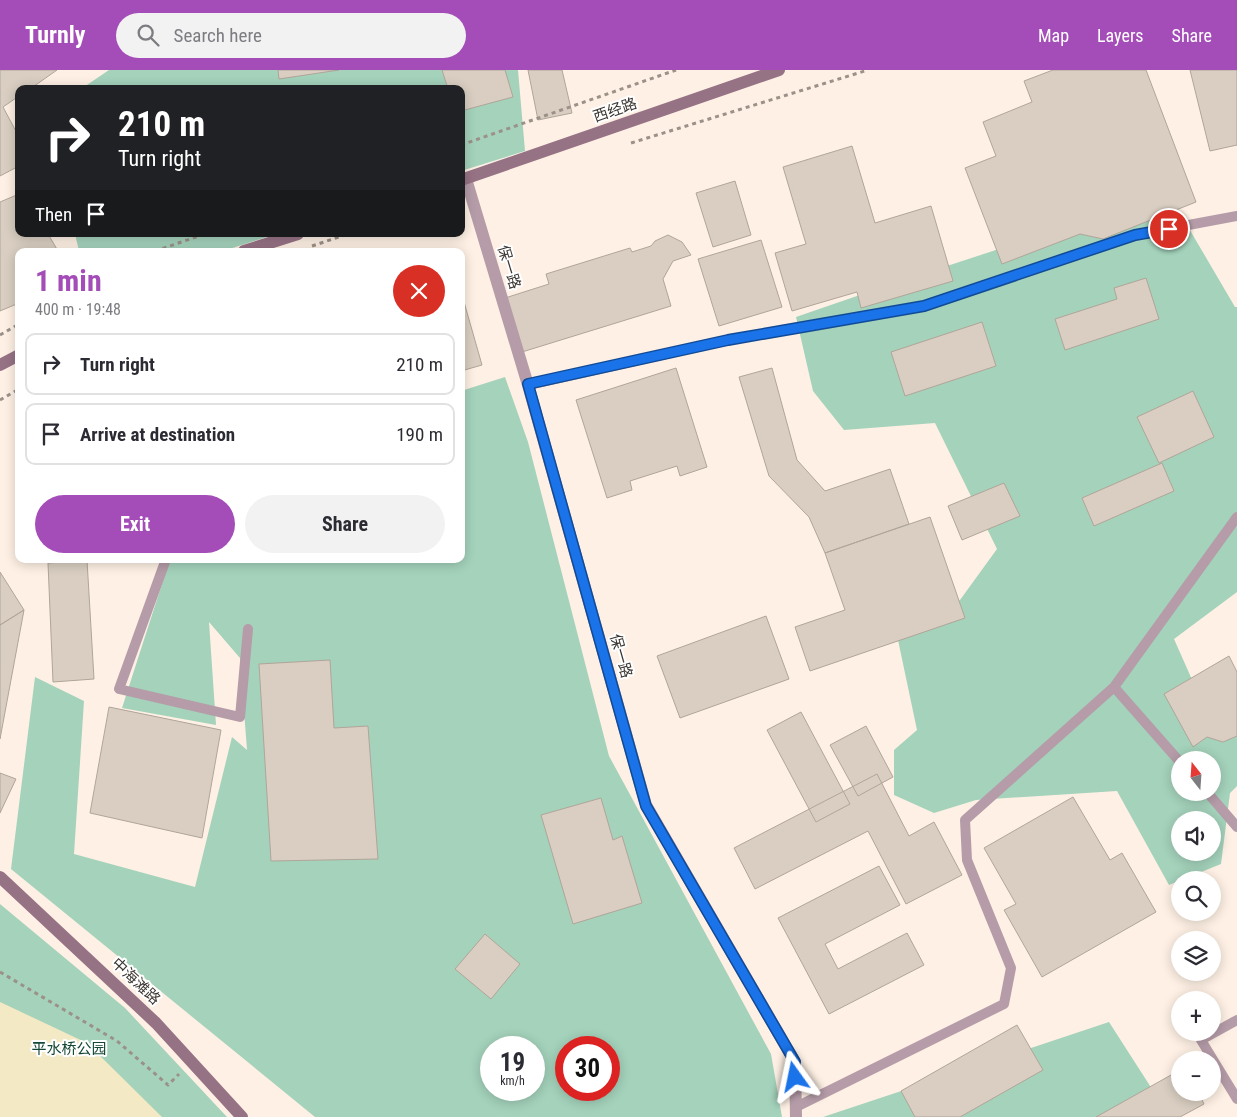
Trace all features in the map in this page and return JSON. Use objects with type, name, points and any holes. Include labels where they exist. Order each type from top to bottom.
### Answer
[{"type":"main road","name":"西经路","points":[[465,180],[779,70]]},
{"type":"main road","points":[[254,248],[288,237]]},
{"type":"main road","points":[[0,366],[15,357]]},
{"type":"main road","name":"中海滩路","points":[[0,877],[156,1022],[242,1117]]},
{"type":"street","name":"保一路","points":[[465,183],[528,384],[646,806],[795,1062],[796,1112]]},
{"type":"lane","points":[[528,384],[728,340],[924,306],[1135,235],[1237,216]]},
{"type":"lane","points":[[796,1112],[1004,1004],[1012,968],[967,860],[965,820],[1114,686],[1237,518]]},
{"type":"lane","points":[[165,563],[119,689],[240,718],[248,629]]},
{"type":"lane","points":[[1114,686],[1171,752]]},
{"type":"lane","points":[[1215,801],[1237,827]]},
{"type":"lane","points":[[1237,1020],[1201,1040],[1237,1099]]},
{"type":"path","points":[[465,144],[676,70]]},
{"type":"path","points":[[631,143],[868,70]]},
{"type":"path","points":[[164,248],[197,237]]},
{"type":"path","points":[[306,248],[339,237]]},
{"type":"path","points":[[0,335],[15,326]]},
{"type":"path","points":[[0,400],[15,391]]},
{"type":"path","points":[[0,972],[117,1041],[168,1085],[192,1062]]},
{"type":"green space","points":[[109,70],[518,70],[525,151],[465,170],[465,85],[87,85]]},
{"type":"green space","points":[[1174,203],[1235,307],[1237,307],[1237,592],[1174,639],[1201,700],[1237,705],[1237,786],[1230,793],[1221,864],[1204,871],[1171,871],[1171,884],[1169,885],[1117,791],[976,800],[934,813],[894,795],[894,750],[917,730],[898,640],[960,600],[997,549],[935,423],[844,430],[813,391],[796,317],[1063,228]]},
{"type":"green space","points":[[76,237],[267,237],[232,248],[78,248]]},
{"type":"green space","points":[[505,377],[528,442],[609,756],[771,1054],[782,1117],[315,1117],[11,869],[35,677],[84,701],[74,854],[195,887],[232,737],[247,750],[240,658],[209,622],[216,725],[122,708],[169,563],[465,563],[465,390]]},
{"type":"green space","name":"平水桥公园","points":[[0,904],[125,1008],[227,1117],[0,1117]]},
{"type":"green space","points":[[1109,1022],[1170,1117],[823,1117]]},
{"type":"sand","points":[[0,1002],[87,1043],[162,1117],[0,1117]]},
{"type":"building","points":[[0,70],[57,70],[36,85],[15,85],[15,99],[3,107],[15,130],[15,168],[0,176]]},
{"type":"building","points":[[278,70],[339,70],[279,79]]},
{"type":"building","points":[[442,70],[505,70],[513,97],[465,110],[465,85],[447,85]]},
{"type":"building","points":[[528,70],[562,70],[572,113],[538,120]]},
{"type":"building","points":[[1053,70],[1146,70],[1196,202],[1103,239],[1080,234],[1002,264],[965,168],[996,156],[983,122],[1032,102],[1024,81]]},
{"type":"building","points":[[1190,70],[1237,70],[1237,145],[1210,151]]},
{"type":"building","points":[[852,146],[875,223],[931,206],[953,281],[861,308],[857,292],[792,311],[775,253],[806,244],[783,167]]},
{"type":"building","points":[[735,181],[751,235],[713,247],[696,193]]},
{"type":"building","points":[[15,196],[15,237],[50,237],[56,248],[15,248],[15,305],[0,311],[0,202]]},
{"type":"building","points":[[668,235],[682,242],[691,255],[673,261],[663,279],[671,306],[522,352],[505,298],[549,284],[546,274],[630,248],[632,252],[651,246],[655,241]]},
{"type":"building","points":[[761,240],[782,307],[719,326],[698,259]]},
{"type":"building","points":[[1146,278],[1159,319],[1065,350],[1055,319],[1117,299],[1114,288]]},
{"type":"building","points":[[465,306],[482,365],[465,370]]},
{"type":"building","points":[[982,322],[996,366],[905,396],[891,352]]},
{"type":"building","points":[[676,368],[707,467],[680,476],[677,466],[630,481],[632,490],[607,498],[576,400]]},
{"type":"building","points":[[772,368],[797,460],[825,491],[890,469],[909,524],[825,553],[809,517],[769,476],[739,377]]},
{"type":"building","points":[[1193,391],[1214,437],[1159,463],[1137,417]]},
{"type":"building","points":[[1162,463],[1174,491],[1094,526],[1082,498]]},
{"type":"building","points":[[1004,483],[1020,516],[962,540],[948,506]]},
{"type":"building","points":[[930,517],[965,618],[810,671],[795,627],[845,610],[825,553]]},
{"type":"building","points":[[48,563],[87,563],[94,679],[53,682]]},
{"type":"building","points":[[0,572],[24,610],[0,625]]},
{"type":"building","points":[[24,610],[0,739],[0,625]]},
{"type":"building","points":[[766,616],[789,679],[680,718],[657,656]]},
{"type":"building","points":[[1229,656],[1237,672],[1237,736],[1223,742],[1207,737],[1193,747],[1164,694]]},
{"type":"building","points":[[330,660],[334,728],[368,726],[378,859],[271,861],[259,664]]},
{"type":"building","points":[[109,707],[221,730],[202,838],[90,813]]},
{"type":"building","points":[[801,712],[850,804],[816,822],[767,730]]},
{"type":"building","points":[[866,726],[893,777],[858,796],[830,745]]},
{"type":"building","points":[[0,773],[16,779],[0,813]]},
{"type":"building","points":[[877,774],[909,836],[934,822],[962,875],[906,904],[868,831],[755,889],[734,848]]},
{"type":"building","points":[[1073,797],[1110,860],[1122,853],[1156,912],[1042,977],[1004,910],[1016,904],[984,848]]},
{"type":"building","points":[[601,798],[613,840],[622,836],[642,903],[573,924],[541,815]]},
{"type":"building","points":[[879,866],[900,905],[825,944],[838,969],[907,933],[924,965],[829,1014],[778,918]]},
{"type":"building","points":[[485,934],[520,964],[491,999],[455,969]]},
{"type":"building","points":[[1017,1025],[1043,1070],[960,1117],[915,1117],[901,1091]]},
{"type":"building","points":[[1171,1075],[1171,1101],[1202,1101],[1204,1104],[1180,1117],[1096,1117]]},
{"type":"route","points":[[795,1077],[795,1062],[646,806],[528,384],[728,340],[924,306],[1135,235],[1169,229]]}]
